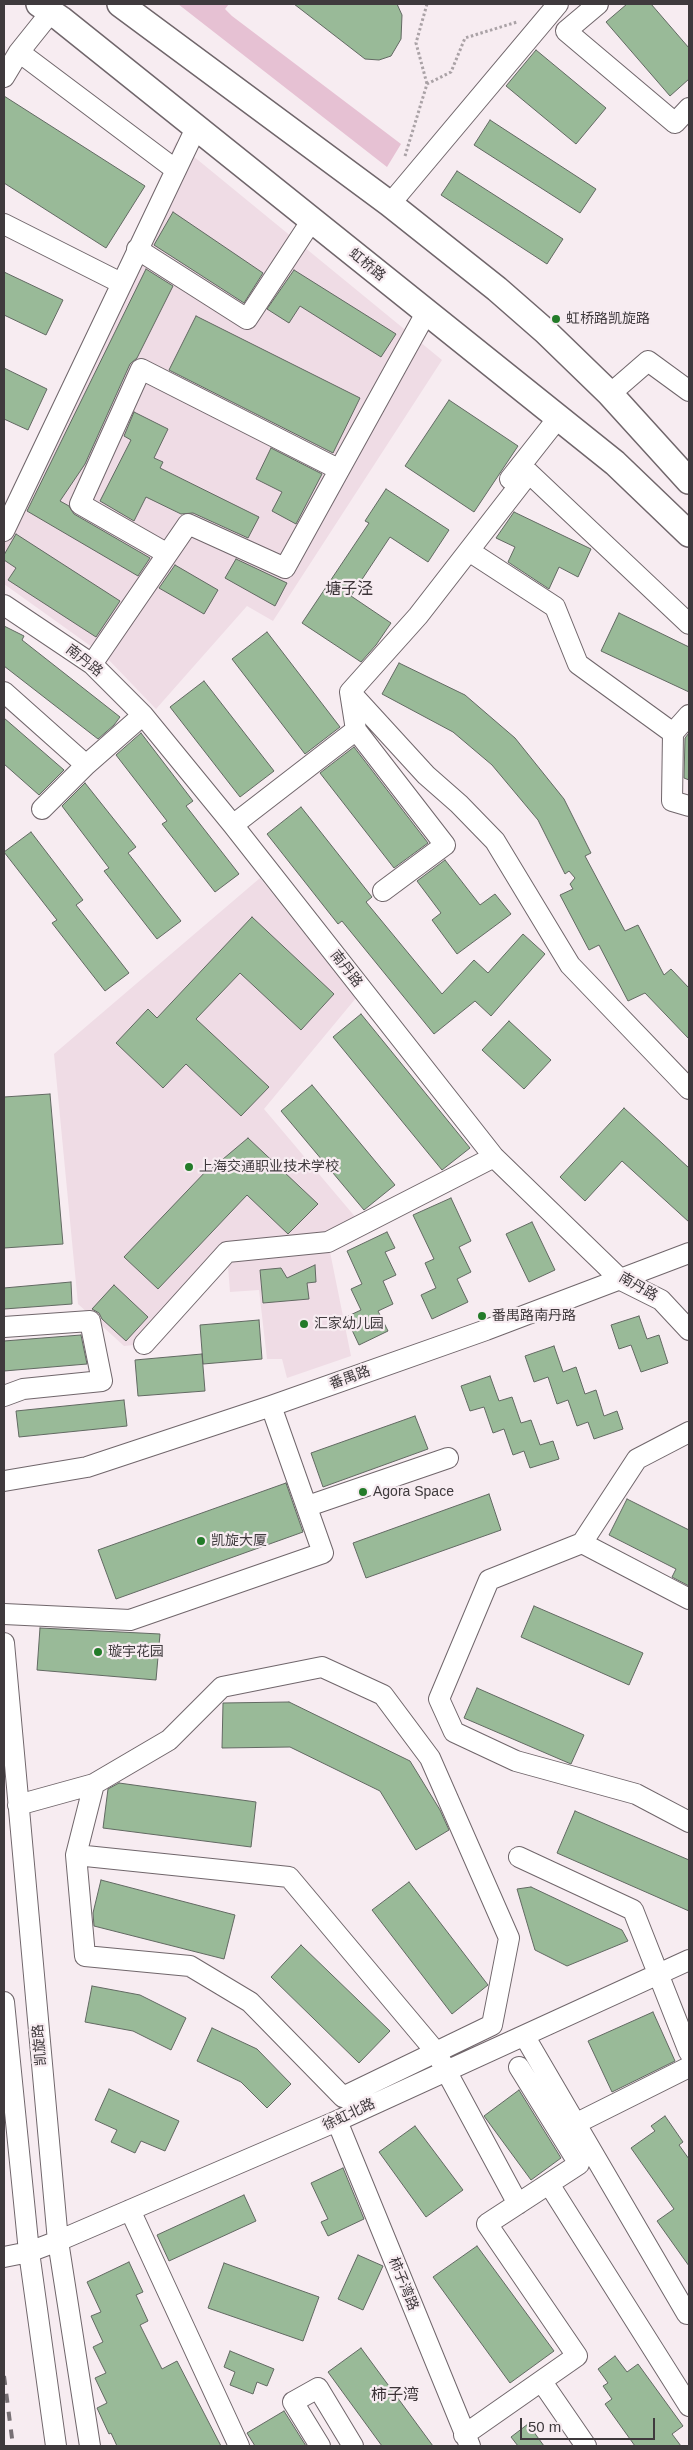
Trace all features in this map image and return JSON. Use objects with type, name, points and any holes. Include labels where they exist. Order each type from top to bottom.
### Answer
[{"type":"main road","points":[[120,4],[390,204],[524,313],[610,394],[689,481]]},
{"type":"main road","name":"虹桥路","points":[[57,10],[196,128],[615,464],[689,534]]},
{"type":"street","points":[[390,204],[558,4]]},
{"type":"street","points":[[598,4],[566,32],[675,123],[689,108]]},
{"type":"street","points":[[4,77],[20,52],[57,10]]},
{"type":"street","points":[[20,52],[176,170]]},
{"type":"street","points":[[4,531],[196,128]]},
{"type":"street","points":[[138,249],[247,319],[312,220]]},
{"type":"street","points":[[4,224],[121,283]]},
{"type":"street","points":[[92,664],[166,553],[188,524],[285,568],[338,469],[426,313]]},
{"type":"street","points":[[610,394],[648,361],[689,391]]},
{"type":"street","points":[[166,553],[80,504],[141,369],[338,469]]},
{"type":"street","points":[[406,610],[558,418]]},
{"type":"street","points":[[350,692],[418,616],[529,473],[689,624]]},
{"type":"street","points":[[469,551],[555,607],[578,664],[673,733]]},
{"type":"street","name":"南丹路","points":[[4,605],[92,664],[143,715],[233,825],[494,1157],[621,1280],[661,1300],[689,1330]]},
{"type":"street","points":[[4,692],[86,765]]},
{"type":"street","points":[[350,692],[356,730],[445,845],[383,891]]},
{"type":"street","points":[[350,692],[426,775],[459,804],[495,841],[570,966],[689,1090]]},
{"type":"street","points":[[42,809],[86,765],[143,715]]},
{"type":"street","points":[[689,715],[673,733],[672,801],[689,806]]},
{"type":"street","points":[[233,825],[356,730]]},
{"type":"street","points":[[144,1344],[227,1252],[328,1242],[494,1157]]},
{"type":"street","name":"番禺路","points":[[4,1482],[87,1467],[271,1406],[621,1280],[689,1253]]},
{"type":"street","points":[[4,1327],[90,1321],[102,1381],[23,1389],[4,1396]]},
{"type":"street","points":[[4,1614],[130,1620],[323,1553],[308,1506],[271,1406]]},
{"type":"street","points":[[689,1432],[637,1459],[582,1543],[489,1580],[439,1698],[454,1732],[516,1761],[636,1794],[689,1822]]},
{"type":"street","points":[[308,1506],[448,1458]]},
{"type":"street","points":[[582,1543],[689,1599]]},
{"type":"street","name":"凯旋路","points":[[4,1642],[58,2241],[90,2446]]},
{"type":"street","points":[[18,1805],[94,1784],[169,1740],[222,1687],[322,1666],[383,1695],[430,1758],[509,1938],[492,2025],[343,2097],[250,2002],[190,1966],[85,1956],[76,1854],[94,1784]]},
{"type":"street","points":[[76,1854],[289,1877],[436,2052],[518,2204]]},
{"type":"street","points":[[519,1857],[633,1910],[689,2052]]},
{"type":"street","name":"徐虹北路","points":[[4,2257],[29,2252],[58,2241],[338,2121],[445,2070],[525,2037],[689,1960]]},
{"type":"street","points":[[4,2002],[29,2252],[56,2446]]},
{"type":"street","points":[[525,2037],[687,2314],[689,2313]]},
{"type":"street","points":[[467,2441],[577,2356],[486,2224],[579,2164],[518,2067]]},
{"type":"street","points":[[575,2124],[689,2067]]},
{"type":"street","name":"柿子湾路","points":[[338,2121],[467,2441]]},
{"type":"street","points":[[549,2184],[689,2406]]},
{"type":"street","points":[[130,2210],[239,2446]]},
{"type":"street","points":[[542,2382],[586,2446]]},
{"type":"street","points":[[320,2446],[293,2402],[318,2388],[353,2446]]},
{"type":"path","points":[[404,158],[427,84],[416,43],[427,4]]},
{"type":"path","points":[[427,84],[451,72],[465,38],[520,21]]},
{"type":"shaded area","points":[[178,4],[229,4],[225,9],[232,16],[401,144],[387,167]]},
{"type":"shaded area","points":[[176,142],[442,360],[273,621],[247,606],[156,709],[106,657],[4,584],[4,517]]},
{"type":"shaded area","name":"上海交通职业技术学校","points":[[260,878],[356,998],[264,1109],[362,1225],[328,1242],[351,1356],[287,1378],[282,1359],[267,1359],[259,1290],[230,1292],[227,1253],[144,1344],[124,1346],[78,1304],[54,1054]]},
{"type":"building","points":[[294,4],[397,4],[402,15],[401,39],[391,56],[379,60],[365,59]]},
{"type":"building","points":[[627,4],[651,4],[689,48],[689,79],[670,96],[606,22]]},
{"type":"building","points":[[536,50],[606,108],[576,144],[506,86]]},
{"type":"building","points":[[4,96],[145,186],[106,248],[4,183]]},
{"type":"building","points":[[490,120],[596,189],[580,213],[474,145]]},
{"type":"building","points":[[457,171],[563,239],[547,264],[441,195]]},
{"type":"building","points":[[173,212],[263,273],[244,303],[154,245]]},
{"type":"building","points":[[146,269],[173,286],[137,358],[130,364],[85,464],[60,501],[69,506],[74,514],[150,558],[138,576],[27,511]]},
{"type":"building","points":[[294,270],[396,334],[381,357],[300,306],[289,323],[267,309]]},
{"type":"building","points":[[4,272],[63,300],[46,335],[4,315]]},
{"type":"building","points":[[196,316],[360,398],[333,453],[169,370]]},
{"type":"building","points":[[4,368],[47,389],[28,430],[4,419]]},
{"type":"building","points":[[449,400],[518,446],[474,512],[405,466]]},
{"type":"building","points":[[134,412],[168,429],[154,458],[163,462],[160,468],[259,517],[248,538],[193,513],[181,514],[146,497],[134,521],[100,501],[131,440],[124,436]]},
{"type":"building","points":[[271,448],[322,474],[296,524],[272,511],[282,492],[256,479]]},
{"type":"building","points":[[386,489],[449,530],[428,562],[390,537],[351,596],[391,623],[376,645],[361,662],[302,623],[369,523],[365,521]]},
{"type":"building","points":[[514,512],[591,549],[578,577],[559,567],[549,589],[508,562],[515,547],[496,538]]},
{"type":"building","points":[[16,534],[120,601],[96,637],[8,580],[16,568],[4,560],[4,555]]},
{"type":"building","points":[[236,559],[287,583],[275,606],[225,578]]},
{"type":"building","points":[[175,565],[218,590],[204,614],[159,588]]},
{"type":"building","points":[[619,613],[689,647],[689,692],[601,651]]},
{"type":"building","points":[[4,626],[24,636],[22,640],[120,717],[114,725],[98,739],[4,666]]},
{"type":"building","points":[[267,632],[340,727],[305,754],[232,659]]},
{"type":"building","points":[[399,663],[465,695],[515,738],[564,799],[591,853],[585,856],[625,931],[638,925],[664,975],[671,969],[689,988],[689,1039],[645,993],[628,1001],[599,945],[589,950],[560,895],[573,889],[570,884],[575,878],[569,871],[565,874],[538,820],[492,765],[453,732],[382,694]]},
{"type":"building","points":[[204,681],[274,771],[240,797],[170,707]]},
{"type":"building","points":[[4,718],[64,770],[39,795],[4,764]]},
{"type":"building","points":[[141,733],[193,801],[186,806],[239,874],[215,892],[162,824],[167,821],[116,755]]},
{"type":"building","points":[[689,733],[689,780],[684,778],[685,738]]},
{"type":"building","points":[[354,747],[428,843],[394,868],[320,773]]},
{"type":"building","points":[[85,783],[136,847],[128,853],[181,921],[157,939],[104,871],[109,868],[62,806]]},
{"type":"building","points":[[301,807],[372,897],[366,902],[442,994],[474,960],[488,973],[523,934],[545,954],[491,1016],[475,1001],[434,1034],[342,921],[338,924],[267,834]]},
{"type":"building","points":[[31,832],[83,900],[76,905],[129,973],[105,991],[52,923],[57,920],[4,852]]},
{"type":"building","points":[[445,860],[480,905],[495,894],[511,914],[457,954],[432,920],[441,913],[417,881]]},
{"type":"building","points":[[252,917],[334,994],[301,1030],[240,973],[196,1019],[269,1087],[241,1116],[186,1064],[163,1088],[116,1043],[148,1009],[157,1018]]},
{"type":"building","points":[[361,1014],[470,1148],[442,1170],[333,1037]]},
{"type":"building","points":[[509,1021],[551,1060],[524,1089],[482,1050]]},
{"type":"building","points":[[312,1085],[395,1185],[364,1210],[281,1111]]},
{"type":"building","points":[[50,1094],[63,1244],[4,1248],[4,1097]]},
{"type":"building","points":[[624,1108],[689,1168],[689,1222],[622,1161],[585,1201],[560,1177]]},
{"type":"building","points":[[248,1138],[318,1204],[288,1234],[247,1195],[158,1289],[124,1257],[209,1168],[210,1170]]},
{"type":"building","points":[[451,1198],[471,1241],[459,1247],[471,1272],[457,1279],[468,1302],[432,1319],[421,1295],[436,1288],[425,1263],[434,1259],[413,1215]]},
{"type":"building","points":[[532,1222],[555,1270],[529,1282],[506,1234]]},
{"type":"building","points":[[387,1232],[395,1248],[385,1252],[396,1275],[383,1281],[393,1304],[378,1311],[388,1331],[359,1345],[346,1317],[361,1310],[351,1289],[362,1284],[347,1251]]},
{"type":"building","points":[[315,1265],[316,1282],[307,1283],[309,1299],[263,1303],[260,1270],[281,1268],[287,1278]]},
{"type":"building","points":[[71,1282],[72,1304],[4,1309],[4,1288]]},
{"type":"building","points":[[114,1285],[148,1317],[126,1341],[102,1319],[99,1313],[92,1309]]},
{"type":"building","points":[[639,1316],[647,1339],[659,1335],[668,1363],[641,1372],[631,1345],[619,1349],[611,1325]]},
{"type":"building","points":[[259,1320],[262,1359],[203,1364],[200,1325]]},
{"type":"building","points":[[81,1335],[87,1364],[4,1371],[4,1341]]},
{"type":"building","points":[[554,1346],[563,1372],[576,1367],[585,1394],[596,1390],[604,1416],[617,1411],[623,1429],[594,1439],[588,1422],[577,1426],[568,1400],[557,1404],[548,1377],[534,1382],[525,1356]]},
{"type":"building","points":[[202,1354],[205,1391],[138,1396],[135,1360]]},
{"type":"building","points":[[490,1376],[499,1401],[512,1397],[521,1423],[531,1420],[540,1445],[553,1441],[559,1459],[530,1468],[524,1451],[513,1455],[504,1429],[493,1433],[484,1407],[470,1411],[461,1386]]},
{"type":"building","points":[[124,1400],[127,1426],[19,1437],[16,1411]]},
{"type":"building","points":[[415,1416],[428,1449],[323,1487],[311,1453]]},
{"type":"building","name":"凯旋大厦","points":[[286,1483],[303,1532],[116,1599],[98,1550]]},
{"type":"building","points":[[489,1494],[501,1530],[366,1578],[353,1543]]},
{"type":"building","points":[[627,1499],[689,1530],[689,1586],[672,1577],[676,1569],[609,1535]]},
{"type":"building","points":[[534,1606],[643,1653],[629,1685],[521,1637]]},
{"type":"building","name":"璇宇花园","points":[[40,1628],[160,1634],[156,1680],[37,1670]]},
{"type":"building","points":[[477,1688],[584,1735],[571,1764],[464,1718]]},
{"type":"building","points":[[289,1702],[410,1761],[440,1810],[449,1830],[416,1850],[380,1791],[290,1747],[222,1748],[223,1703]]},
{"type":"building","points":[[119,1783],[256,1802],[251,1847],[103,1828],[108,1789]]},
{"type":"building","points":[[575,1811],[689,1860],[689,1911],[557,1853]]},
{"type":"building","points":[[101,1880],[235,1915],[224,1959],[94,1926],[93,1913]]},
{"type":"building","points":[[409,1882],[488,1985],[452,2014],[372,1910]]},
{"type":"building","points":[[531,1887],[622,1930],[628,1941],[567,1966],[535,1950],[517,1889]]},
{"type":"building","points":[[301,1945],[390,2031],[359,2063],[271,1977]]},
{"type":"building","points":[[92,1986],[140,1995],[186,2018],[171,2050],[133,2031],[85,2022]]},
{"type":"building","points":[[653,2012],[675,2061],[612,2092],[588,2041]]},
{"type":"building","points":[[212,2028],[257,2049],[291,2084],[267,2108],[241,2082],[197,2061]]},
{"type":"building","points":[[109,2089],[179,2121],[165,2151],[141,2141],[135,2153],[111,2142],[117,2130],[95,2120]]},
{"type":"building","points":[[519,2090],[561,2158],[531,2180],[484,2116]]},
{"type":"building","points":[[665,2116],[683,2142],[679,2145],[689,2159],[689,2266],[657,2221],[674,2209],[631,2148],[655,2131],[651,2126]]},
{"type":"building","points":[[415,2126],[463,2190],[426,2217],[379,2152]]},
{"type":"building","points":[[343,2168],[364,2219],[328,2236],[321,2222],[328,2219],[311,2183]]},
{"type":"building","points":[[244,2195],[256,2221],[169,2261],[157,2235]]},
{"type":"building","points":[[477,2246],[554,2351],[510,2383],[433,2277]]},
{"type":"building","points":[[358,2255],[383,2266],[363,2310],[338,2299]]},
{"type":"building","points":[[129,2262],[143,2292],[136,2295],[148,2321],[140,2325],[162,2369],[177,2361],[221,2446],[117,2446],[111,2433],[109,2434],[97,2408],[107,2403],[95,2378],[106,2373],[93,2347],[103,2342],[91,2316],[101,2312],[87,2282]]},
{"type":"building","points":[[224,2263],[319,2297],[303,2341],[208,2308]]},
{"type":"building","points":[[361,2348],[433,2446],[382,2446],[328,2372]]},
{"type":"building","points":[[230,2351],[274,2369],[267,2386],[257,2382],[253,2394],[230,2385],[235,2372],[224,2367]]},
{"type":"building","points":[[615,2356],[627,2372],[638,2364],[683,2426],[672,2434],[681,2446],[635,2446],[605,2404],[612,2399],[603,2386],[608,2383],[598,2369]]},
{"type":"building","points":[[284,2411],[306,2446],[255,2446],[247,2433]]},
{"type":"building","points":[[528,2424],[544,2446],[518,2446],[511,2437]]},
{"type":"railway","points":[[4,2376],[13,2446]]},
{"type":"place","name":"虹桥路凯旋路","points":[[556,319]]},
{"type":"place","name":"上海交通职业技术学校","points":[[189,1167]]},
{"type":"place","name":"番禺路南丹路","points":[[482,1316]]},
{"type":"place","name":"汇家幼儿园","points":[[304,1324]]},
{"type":"place","name":"Agora Space","points":[[363,1492]]},
{"type":"place","name":"凯旋大厦","points":[[201,1541]]},
{"type":"place","name":"璇宇花园","points":[[98,1652]]},
{"type":"district","name":"塘子泾","points":[[349,590]]},
{"type":"district","name":"柿子湾","points":[[395,2396]]}]
